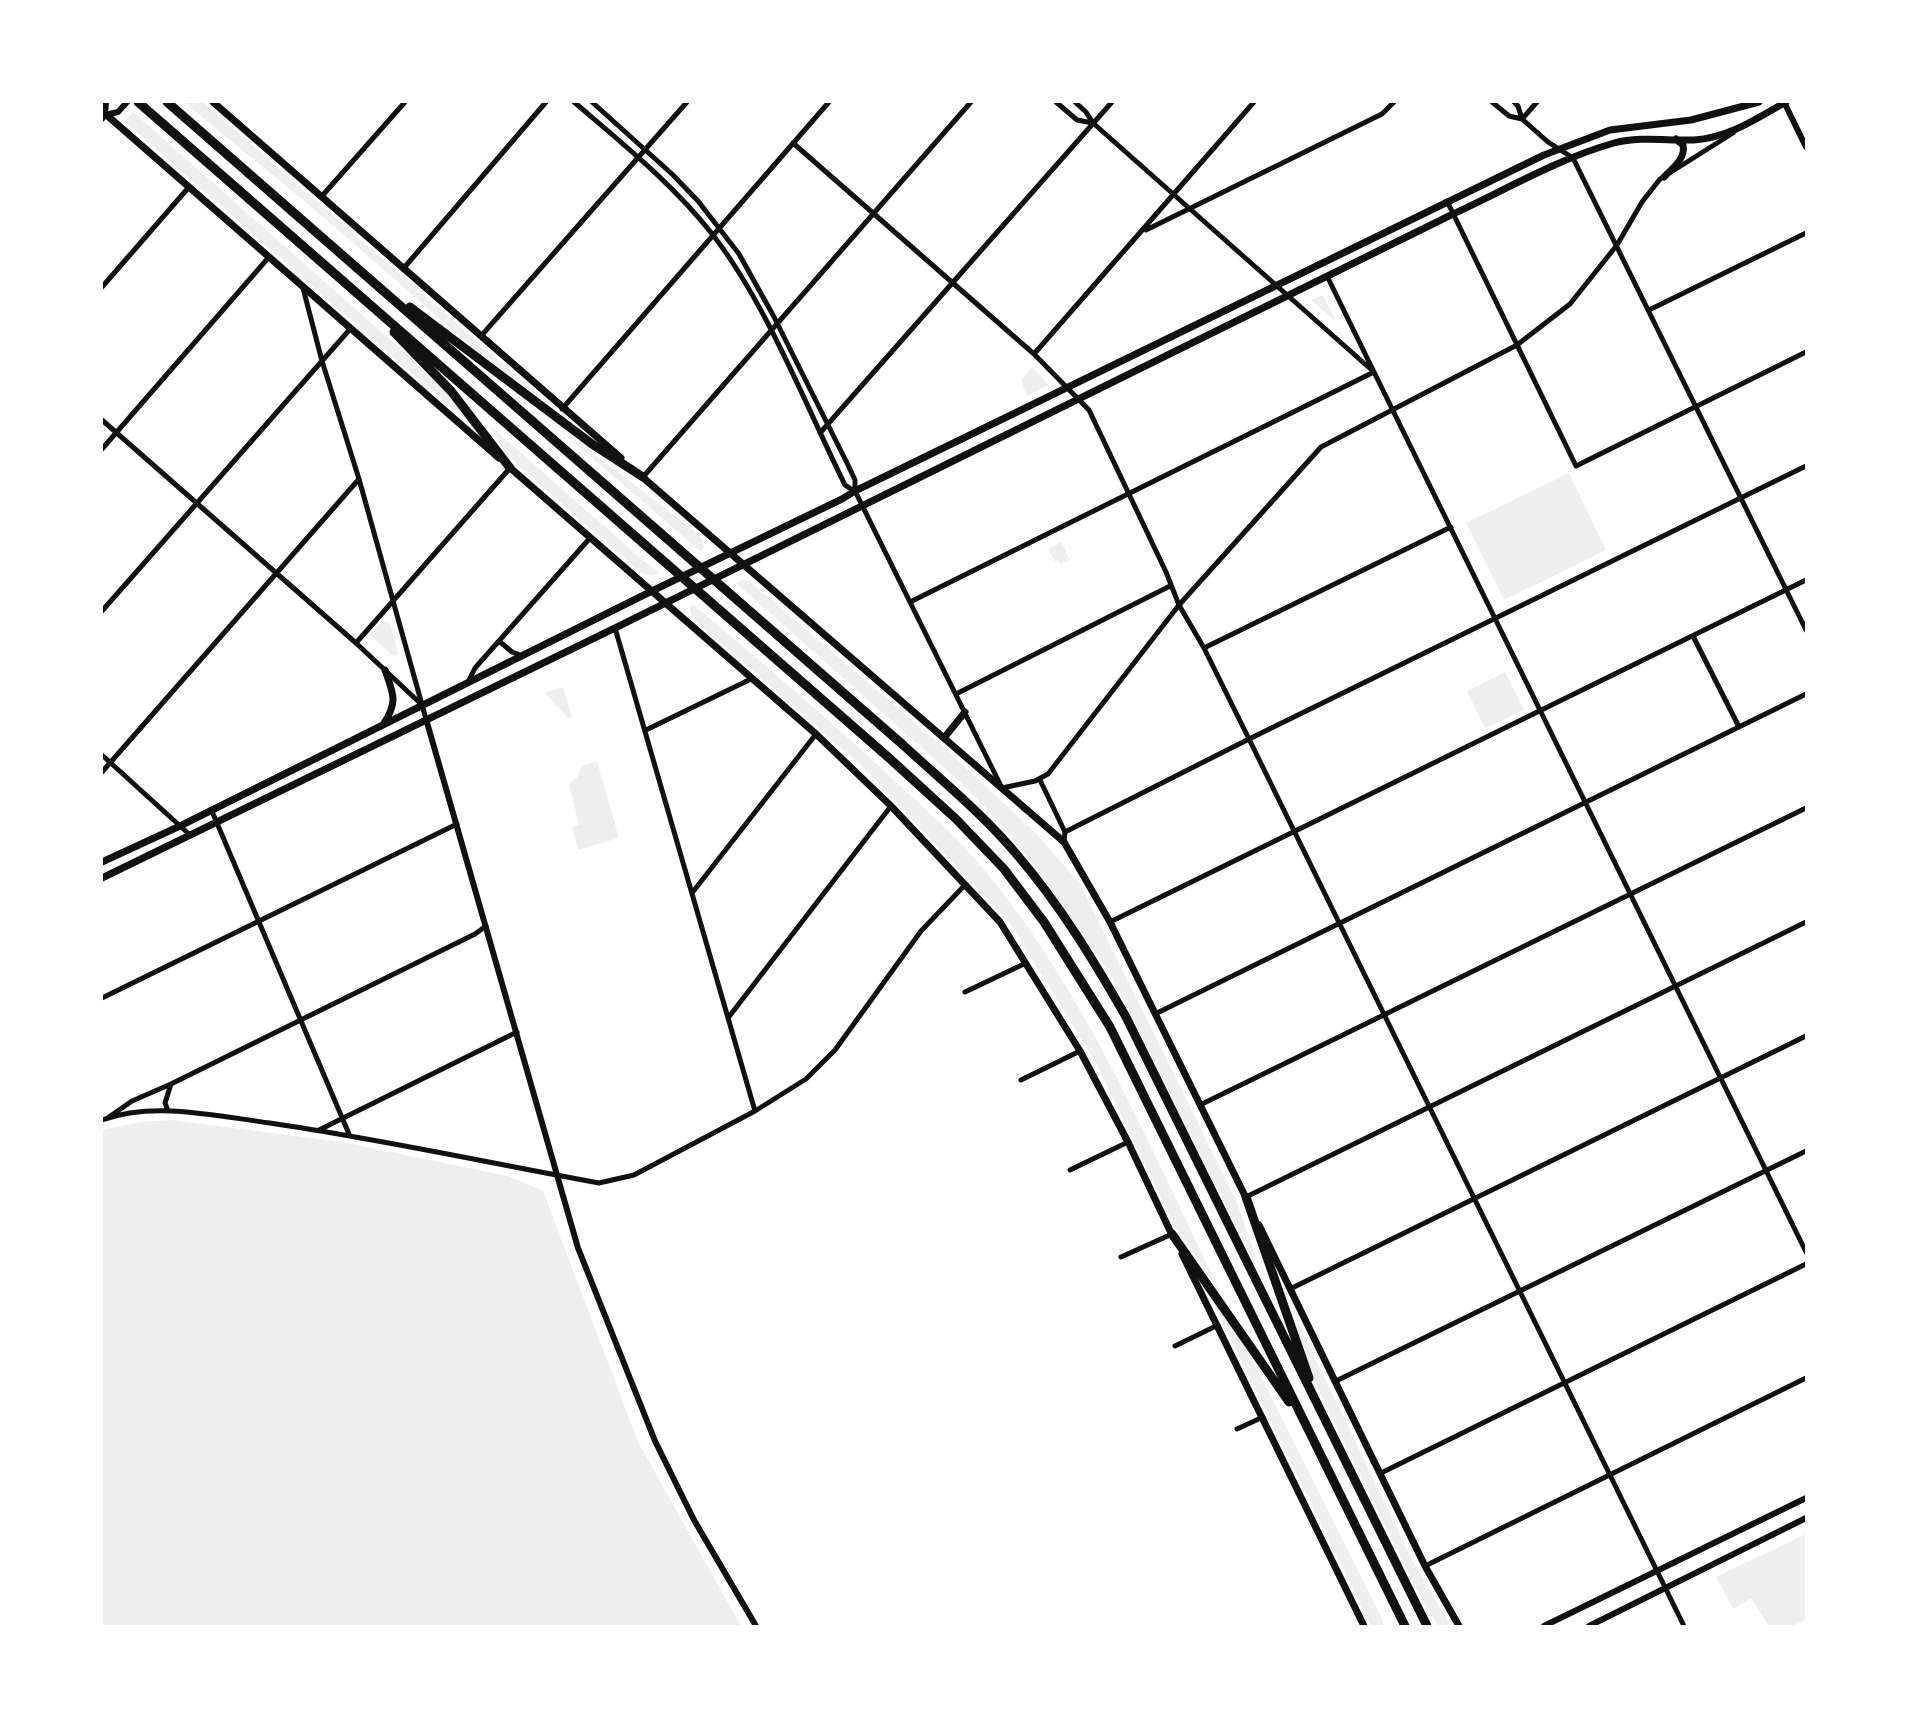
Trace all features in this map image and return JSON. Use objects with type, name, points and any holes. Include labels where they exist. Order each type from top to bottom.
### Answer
[{"type":"highway","points":[[138,102],[888,757],[956,819],[1004,869],[1044,922],[1110,1027],[1405,1626]]},
{"type":"highway","points":[[167,102],[689,557],[964,801],[1018,855],[1059,909],[1126,1017],[1427,1626]]},
{"type":"highway","points":[[351,262],[592,444],[643,477]]},
{"type":"highway","points":[[346,284],[451,391],[510,468]]},
{"type":"highway","points":[[1246,1197],[1323,1416]]},
{"type":"highway","points":[[1172,1234],[1307,1427]]},
{"type":"main road","points":[[213,102],[562,409],[1063,842],[1110,922],[1425,1566],[1460,1626]]},
{"type":"main road","points":[[102,862],[1559,148],[1611,130],[1691,120],[1759,102]]},
{"type":"main road","points":[[102,878],[615,628],[1077,398],[1573,158],[1637,139],[1695,140],[1736,131],[1785,102]]},
{"type":"main road","points":[[103,115],[270,257],[816,734],[891,806],[1000,922],[1080,1051],[1128,1142],[1364,1626]]},
{"type":"main road","points":[[1664,177],[1684,151],[1683,145],[1675,139]]},
{"type":"main road","points":[[381,726],[392,711],[394,703],[385,670]]},
{"type":"main road","points":[[944,738],[965,712]]},
{"type":"street","points":[[106,102],[103,115],[118,112],[127,102]]},
{"type":"street","points":[[322,196],[405,102]]},
{"type":"street","points":[[403,269],[546,102]]},
{"type":"street","points":[[574,102],[664,181],[713,235],[751,292],[845,485],[855,491]]},
{"type":"street","points":[[592,102],[672,174],[719,227],[754,279],[855,480],[855,491],[1002,788],[1040,780],[1053,767],[1179,605],[1321,447],[1517,345],[1570,304],[1617,245],[1642,202],[1664,177],[1736,131]]},
{"type":"street","points":[[481,336],[687,102]]},
{"type":"street","points":[[562,409],[829,102]]},
{"type":"street","points":[[643,477],[971,102]]},
{"type":"street","points":[[1056,102],[1077,120],[1093,123]]},
{"type":"street","points":[[1075,102],[1086,111],[1093,123],[1374,372]]},
{"type":"street","points":[[820,433],[1112,102]]},
{"type":"street","points":[[1034,354],[1254,102]]},
{"type":"street","points":[[1143,232],[1382,114],[1394,102]]},
{"type":"street","points":[[1492,102],[1509,116],[1522,119],[1573,158],[1807,630]]},
{"type":"street","points":[[1514,102],[1522,119]]},
{"type":"street","points":[[1522,119],[1537,102]]},
{"type":"street","points":[[1785,102],[1807,147]]},
{"type":"street","points":[[793,143],[1034,354],[1089,410],[1167,572],[1179,605],[1204,648],[1684,1626]]},
{"type":"street","points":[[102,287],[189,187]]},
{"type":"street","points":[[1447,201],[1576,466],[1807,352]]},
{"type":"street","points":[[1648,310],[1807,233]]},
{"type":"street","points":[[102,449],[270,257]]},
{"type":"street","points":[[1327,276],[1807,1252]]},
{"type":"street","points":[[303,286],[322,361],[394,600],[578,1248],[655,1441],[694,1520],[756,1626]]},
{"type":"street","points":[[102,611],[351,328]]},
{"type":"street","points":[[910,602],[1374,372]]},
{"type":"street","points":[[102,421],[356,643],[423,706]]},
{"type":"street","points":[[1065,832],[1807,466]]},
{"type":"street","points":[[356,643],[510,468]]},
{"type":"street","points":[[102,772],[359,479]]},
{"type":"street","points":[[1204,648],[1451,527]]},
{"type":"street","points":[[467,684],[475,668],[590,538]]},
{"type":"street","points":[[1110,922],[1807,580]]},
{"type":"street","points":[[956,694],[1170,586]]},
{"type":"street","points":[[615,628],[755,1111]]},
{"type":"street","points":[[1693,636],[1739,727]]},
{"type":"street","points":[[499,641],[512,652],[524,656]]},
{"type":"street","points":[[646,730],[751,679]]},
{"type":"street","points":[[1155,1014],[1807,694]]},
{"type":"street","points":[[692,893],[816,734]]},
{"type":"street","points":[[102,755],[190,835]]},
{"type":"street","points":[[1040,780],[1065,832],[1063,842]]},
{"type":"street","points":[[728,1018],[891,806]]},
{"type":"street","points":[[1200,1105],[1807,808]]},
{"type":"street","points":[[211,809],[349,1134]]},
{"type":"street","points":[[102,998],[458,824]]},
{"type":"street","points":[[105,1119],[168,1111],[349,1134],[599,1183],[634,1175],[755,1111],[806,1079],[835,1050],[921,931],[964,886]]},
{"type":"street","points":[[1246,1197],[1807,922]]},
{"type":"street","points":[[105,1119],[132,1101],[475,934],[486,926]]},
{"type":"street","points":[[965,992],[1026,963]]},
{"type":"street","points":[[319,1130],[517,1032]]},
{"type":"street","points":[[1290,1289],[1807,1036]]},
{"type":"street","points":[[1021,1080],[1080,1051]]},
{"type":"street","points":[[168,1111],[164,1103],[171,1084]]},
{"type":"street","points":[[1070,1170],[1128,1142]]},
{"type":"street","points":[[1336,1381],[1807,1151]]},
{"type":"street","points":[[1121,1257],[1172,1234]]},
{"type":"street","points":[[1381,1473],[1807,1264]]},
{"type":"street","points":[[1175,1346],[1218,1325]]},
{"type":"street","points":[[1425,1566],[1807,1378]]},
{"type":"street","points":[[1237,1429],[1263,1417]]},
{"type":"street","points":[[1544,1626],[1807,1498]]},
{"type":"street","points":[[1589,1626],[1807,1518]]},
{"type":"shaded area","points":[[184,102],[203,102],[543,399],[475,349],[323,217]]},
{"type":"shaded area","points":[[133,112],[438,382],[475,424],[473,427],[124,121]]},
{"type":"shaded area","points":[[1323,295],[1335,319],[1334,320],[1311,300]]},
{"type":"shaded area","points":[[1032,367],[1049,385],[1027,396],[1021,381]]},
{"type":"shaded area","points":[[489,425],[659,573],[641,573],[519,466],[501,446]]},
{"type":"shaded area","points":[[559,429],[694,531],[703,540],[704,547],[701,552]]},
{"type":"shaded area","points":[[1569,473],[1606,550],[1504,600],[1466,523]]},
{"type":"shaded area","points":[[1061,542],[1070,560],[1060,565],[1058,560],[1055,562],[1048,549]]},
{"type":"shaded area","points":[[749,581],[943,747],[1035,832],[1080,884],[1236,1200],[1256,1258],[1255,1265],[1112,977],[1037,869],[989,811],[956,778],[736,583]]},
{"type":"shaded area","points":[[694,605],[869,757],[942,824],[987,873],[1057,971],[1087,1023],[1143,1130],[1221,1293],[1174,1225],[1095,1061],[1011,925],[862,766],[692,618],[690,607]]},
{"type":"shaded area","points":[[383,621],[390,623],[398,654],[394,657],[370,635]]},
{"type":"shaded area","points":[[1505,672],[1524,710],[1485,728],[1467,691]]},
{"type":"shaded area","points":[[563,687],[572,717],[568,718],[545,693]]},
{"type":"shaded area","points":[[597,761],[619,838],[578,850],[572,828],[579,825],[569,784],[578,776],[581,766]]},
{"type":"shaded area","points":[[171,1120],[342,1142],[508,1176],[543,1191],[638,1442],[741,1626],[102,1626],[102,1130],[140,1122]]},
{"type":"shaded area","points":[[1215,1300],[1242,1338],[1384,1626],[1371,1626],[1212,1301]]},
{"type":"shaded area","points":[[1298,1322],[1412,1560],[1451,1626],[1438,1626],[1414,1585],[1322,1398],[1294,1326]]},
{"type":"shaded area","points":[[1806,1534],[1806,1620],[1792,1626],[1769,1626],[1751,1598],[1733,1609],[1716,1577]]}]
